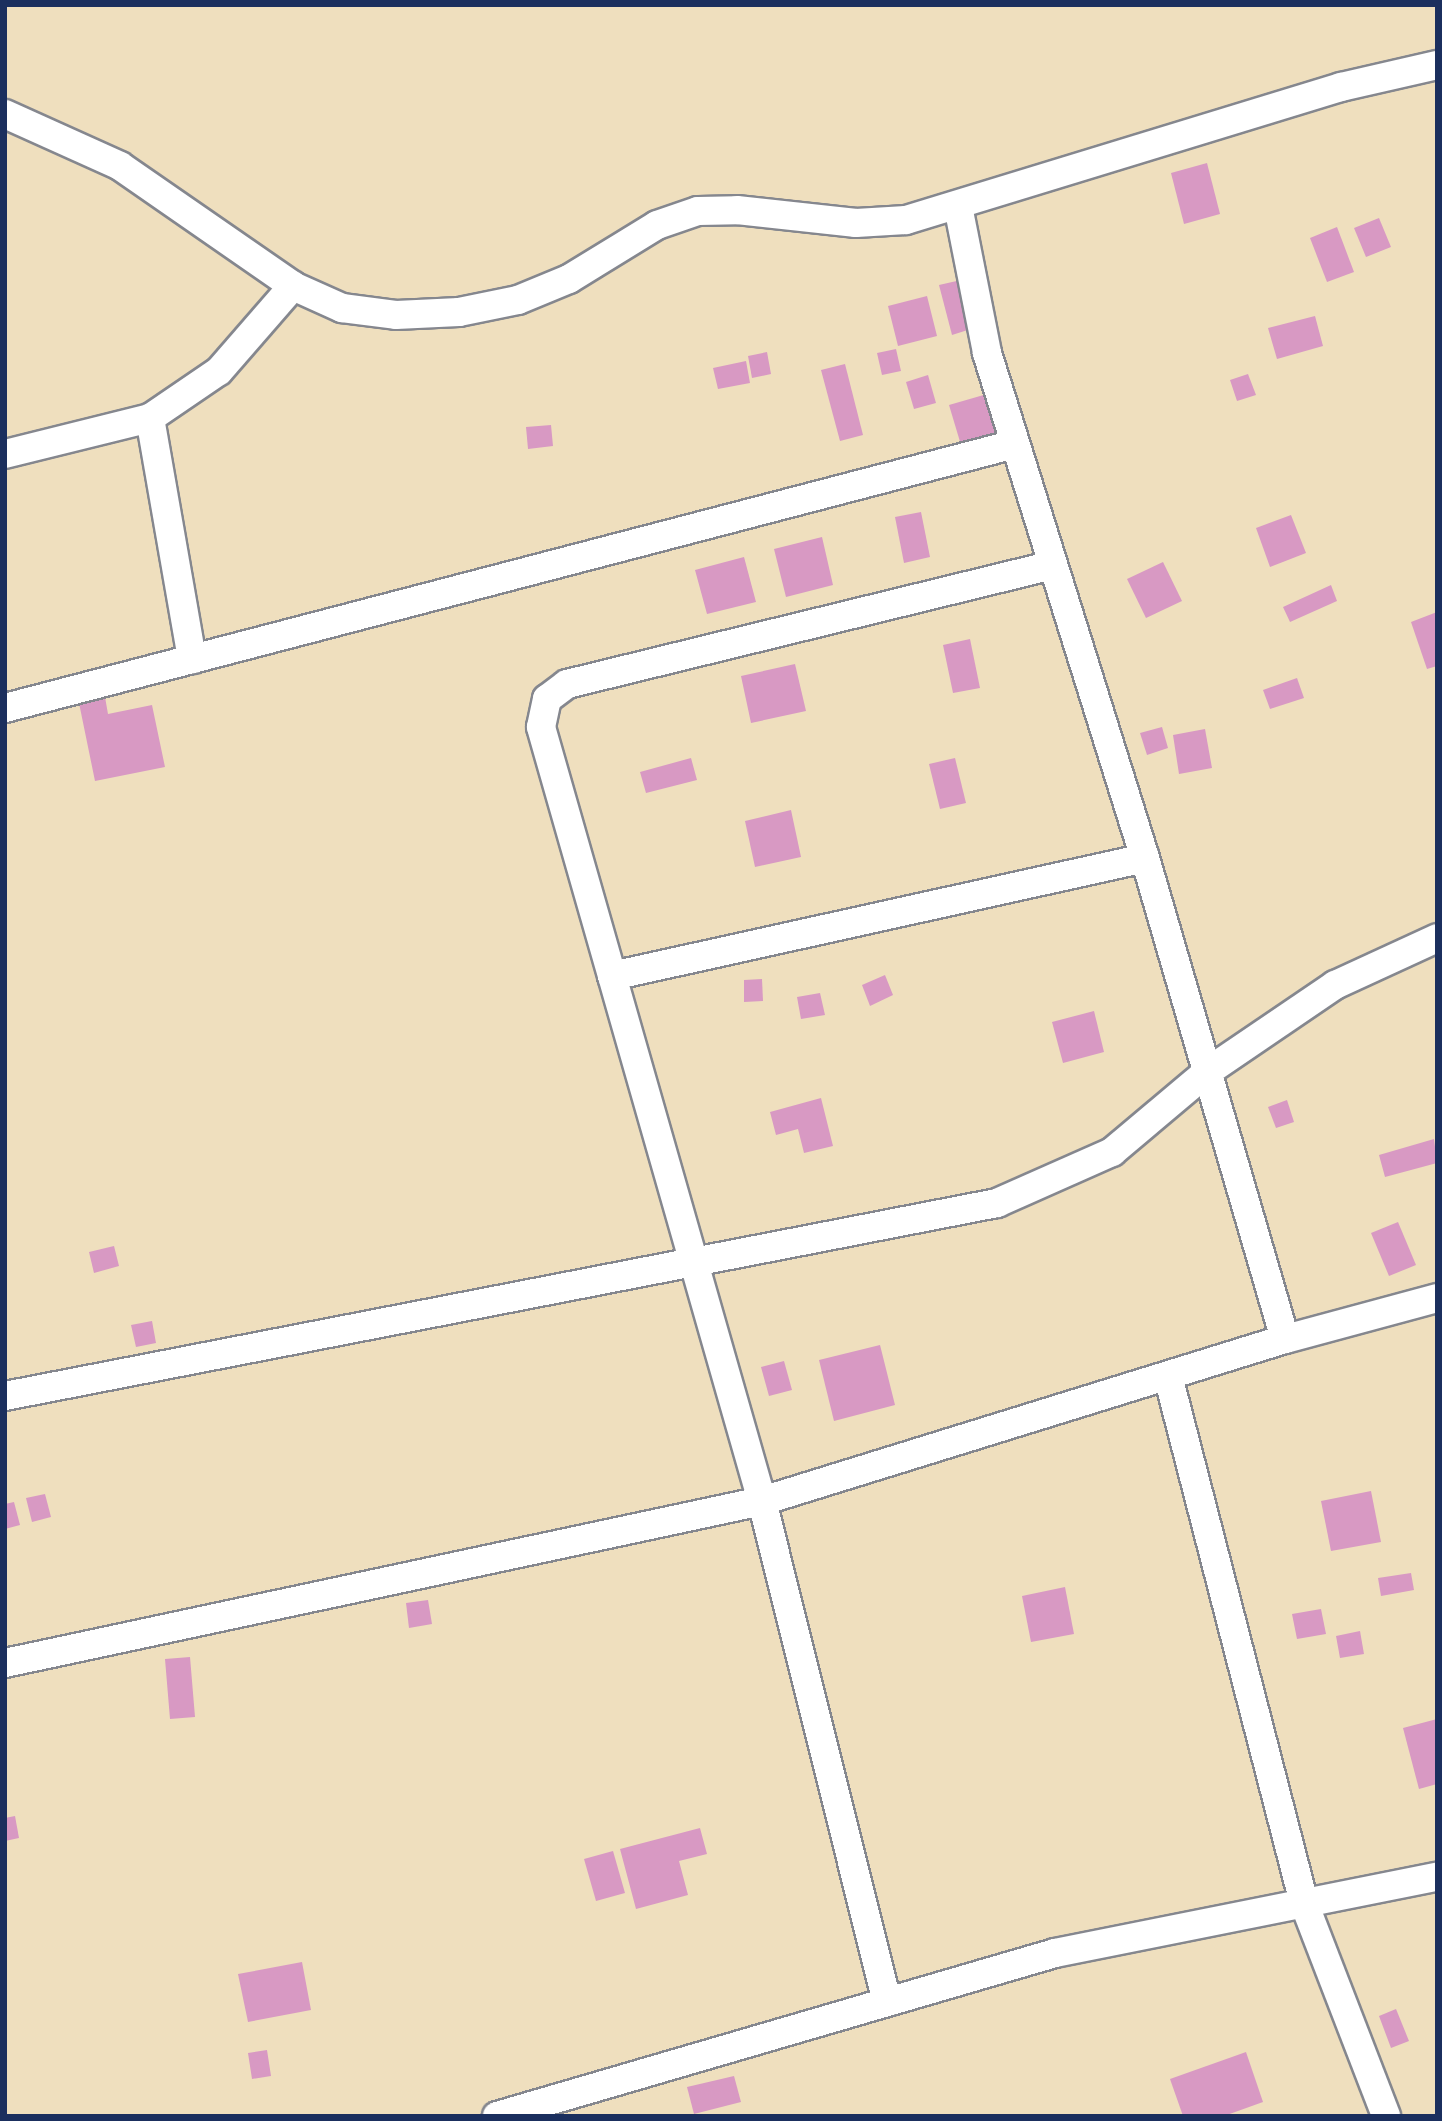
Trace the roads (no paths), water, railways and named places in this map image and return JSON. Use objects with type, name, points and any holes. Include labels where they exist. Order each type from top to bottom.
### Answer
[{"type":"street","points":[[5,114],[120,166],[293,286],[342,308],[396,315],[459,312],[518,300],[556,285],[657,225],[698,211],[737,210],[856,223],[906,220],[1341,87],[1434,73]]},
{"type":"street","points":[[958,205],[986,353],[1145,858],[1285,1339]]},
{"type":"street","points":[[5,454],[150,418],[219,371],[293,286]]},
{"type":"street","points":[[150,418],[192,659]]},
{"type":"street","points":[[5,708],[1015,444]]},
{"type":"street","points":[[887,2002],[762,1501],[541,727],[547,699],[567,684],[1053,565]]},
{"type":"street","points":[[612,976],[1145,858]]},
{"type":"street","points":[[5,1396],[997,1203],[1112,1152],[1207,1072],[1335,985],[1437,938]]},
{"type":"street","points":[[5,1663],[762,1501],[1285,1339],[1437,1298]]},
{"type":"street","points":[[1168,1376],[1304,1903],[1386,2116]]},
{"type":"street","points":[[497,2116],[1055,1953],[1437,1877]]}]
